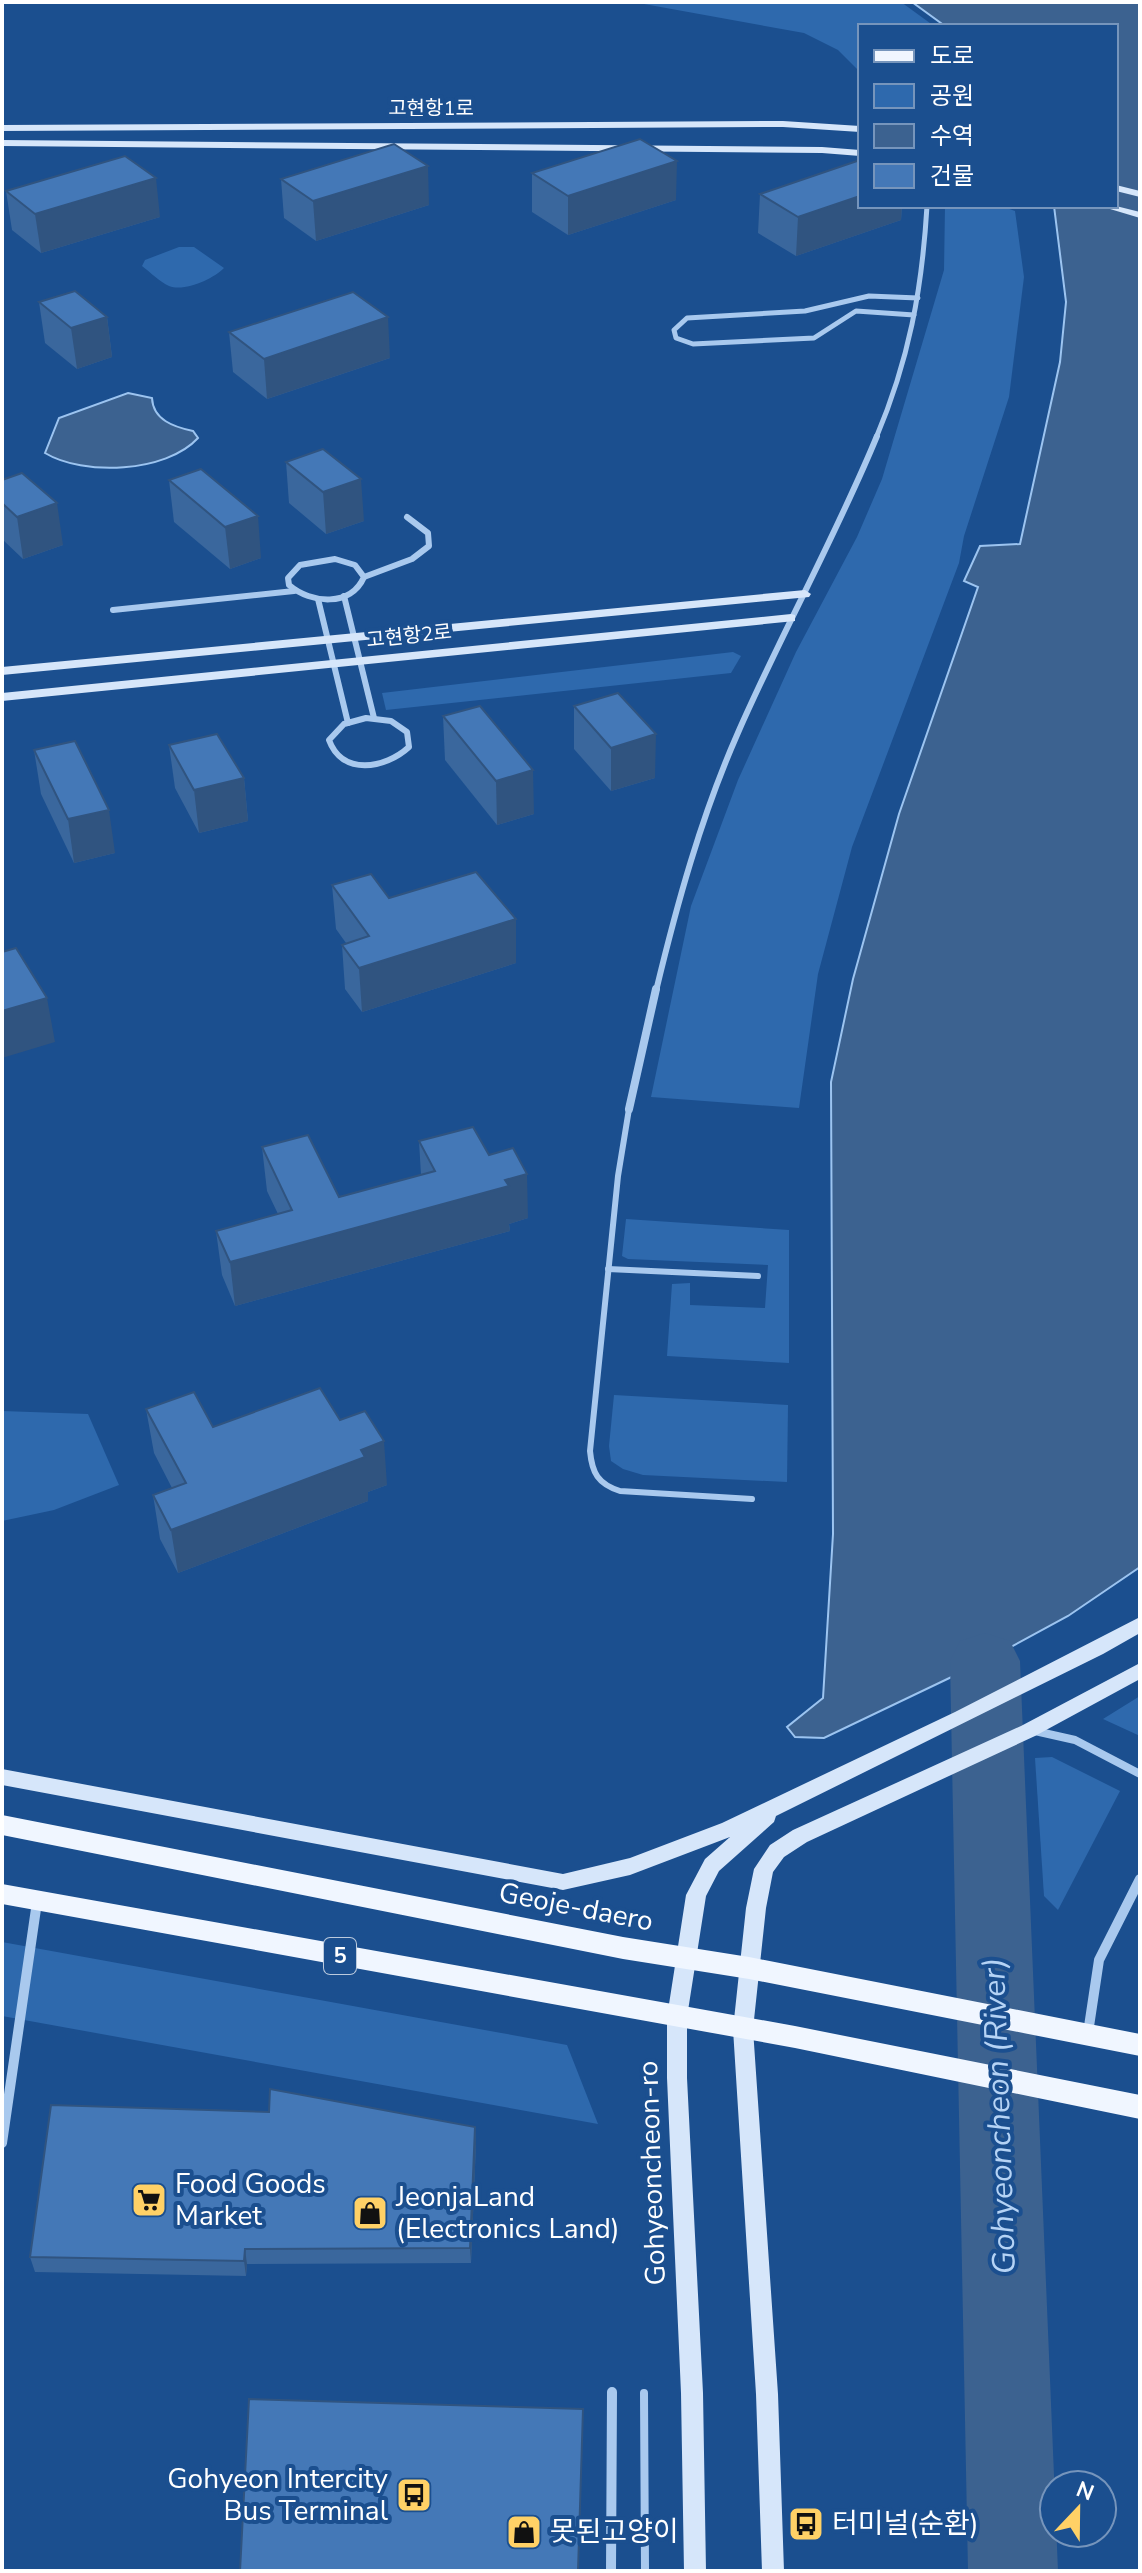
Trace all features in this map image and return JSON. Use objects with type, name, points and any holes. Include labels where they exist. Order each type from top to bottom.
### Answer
[{"type":"main road","name":"Geoje-daero","points":[[2,1825],[623,1948],[749,1968],[1140,2045]]},
{"type":"main road","name":"5","points":[[2,1894],[795,2037],[1140,2107]]},
{"type":"street","name":"고현항1로","points":[[2,128],[783,124],[858,129]]},
{"type":"street","name":"고현항1로","points":[[2,143],[790,149],[858,153]]},
{"type":"street","points":[[1118,188],[1140,194]]},
{"type":"street","points":[[629,1109],[682,883],[735,737],[859,482],[905,357],[928,252],[927,208]]},
{"type":"street","points":[[1113,208],[1140,215]]},
{"type":"street","points":[[914,315],[856,311],[814,338],[693,344],[676,338],[674,330],[687,318],[805,311],[869,296],[918,298]]},
{"type":"street","points":[[113,610],[294,591],[318,599],[344,596],[357,589],[364,577],[412,559],[429,546],[428,533],[407,517]]},
{"type":"street","points":[[294,591],[288,578],[300,565],[311,561],[346,561],[361,570],[364,577]]},
{"type":"street","name":"고현항2로","points":[[2,671],[805,594]]},
{"type":"street","points":[[344,596],[374,718]]},
{"type":"street","points":[[318,599],[348,723]]},
{"type":"street","name":"고현항2로","points":[[2,697],[791,618]]},
{"type":"street","points":[[374,718],[400,726],[410,739],[403,754],[383,764],[357,765],[336,756],[329,740],[333,732],[348,723],[374,718]]},
{"type":"street","points":[[2,1777],[563,1882],[597,1877],[650,1860],[777,1807],[1016,1690],[1140,1624]]},
{"type":"street","points":[[773,2571],[767,2394],[743,2029],[756,1908],[764,1869],[777,1851],[800,1836],[1028,1731],[1140,1670]]},
{"type":"street","name":"Gohyeoncheon-ro","points":[[695,2571],[692,2393],[677,2078],[677,2017],[696,1895],[712,1865],[777,1807]]},
{"type":"street","points":[[1088,2034],[1099,1960],[1140,1879]]},
{"type":"street","points":[[2,2143],[37,1900]]},
{"type":"street","points":[[611,2571],[612,2392]]},
{"type":"lane","points":[[629,1109],[608,1269],[590,1451],[591,1469],[597,1481],[620,1491],[752,1499]]},
{"type":"lane","points":[[608,1269],[758,1276]]},
{"type":"lane","points":[[1028,1731],[1075,1740],[1140,1774]]},
{"type":"lane","points":[[644,2393],[645,2571]]},
{"type":"green space","points":[[633,2],[901,2],[931,24],[858,24],[858,70],[838,50],[804,33]]},
{"type":"green space","points":[[945,208],[1007,208],[1015,211],[1024,277],[1009,397],[964,536],[959,563],[852,847],[818,974],[799,1108],[651,1097],[691,906],[738,780],[796,652],[857,537],[882,479],[944,270]]},
{"type":"green space","points":[[179,247],[194,247],[224,268],[198,283],[176,287],[162,282],[142,266],[145,260]]},
{"type":"green space","points":[[733,652],[741,656],[731,673],[386,710],[382,693]]},
{"type":"green space","points":[[626,1219],[789,1230],[789,1363],[667,1356],[672,1284],[690,1283],[690,1305],[765,1308],[768,1265],[628,1259],[622,1256]]},
{"type":"green space","points":[[614,1395],[788,1405],[787,1482],[643,1475],[623,1469],[611,1461],[609,1446]]},
{"type":"green space","points":[[2,1411],[88,1414],[119,1485],[54,1510],[2,1521]]},
{"type":"green space","points":[[1140,1696],[1140,1736],[1103,1719]]},
{"type":"green space","points":[[1052,1757],[1120,1791],[1058,1910],[1044,1896],[1035,1758]]},
{"type":"green space","points":[[2,1942],[567,2045],[598,2124],[2,2016]]},
{"type":"water","points":[[912,2],[1140,2],[1140,1567],[1068,1616],[985,1661],[824,1738],[795,1737],[787,1727],[823,1698],[833,1534],[831,1082],[853,979],[899,814],[978,587],[964,581],[980,546],[1020,544],[1060,362],[1066,302],[1054,208],[1118,208],[1118,24],[942,24]]},
{"type":"water","points":[[128,393],[152,398],[160,417],[172,425],[193,431],[198,438],[184,450],[166,458],[124,467],[80,465],[45,453],[59,418]]},
{"type":"building","points":[[640,139],[677,161],[568,196],[532,173]]},
{"type":"building","points":[[394,144],[428,166],[313,201],[281,179]]},
{"type":"building","points":[[125,156],[156,178],[35,214],[6,191]]},
{"type":"building","points":[[858,161],[858,197],[798,217],[760,194]]},
{"type":"building","points":[[75,291],[107,317],[71,328],[39,302]]},
{"type":"building","points":[[353,292],[388,317],[264,359],[229,332]]},
{"type":"building","points":[[323,449],[361,479],[323,492],[286,462]]},
{"type":"building","points":[[201,469],[258,516],[225,527],[169,480]]},
{"type":"building","points":[[22,473],[57,503],[17,517],[2,503],[2,480]]},
{"type":"building","points":[[618,693],[656,734],[611,748],[574,706]]},
{"type":"building","points":[[480,706],[533,770],[496,781],[443,716]]},
{"type":"building","points":[[217,734],[244,778],[194,790],[169,745]]},
{"type":"building","points":[[75,741],[109,810],[68,819],[34,750]]},
{"type":"building","points":[[476,872],[516,919],[359,968],[342,945],[369,936],[332,885],[371,874],[389,898]]},
{"type":"building","points":[[16,948],[47,998],[2,1011],[2,952]]},
{"type":"building","points":[[473,1127],[489,1155],[513,1148],[527,1174],[505,1180],[509,1186],[230,1262],[216,1231],[292,1210],[262,1147],[308,1135],[339,1197],[435,1171],[419,1141]]},
{"type":"building","points":[[320,1388],[340,1420],[365,1411],[384,1441],[361,1450],[365,1457],[171,1530],[153,1495],[186,1483],[146,1409],[194,1392],[213,1427]]},
{"type":"building","points":[[270,2089],[475,2127],[470,2248],[245,2249],[244,2261],[30,2257],[51,2105],[269,2112]]},
{"type":"building","name":"Gohyeon Intercity Bus Terminal","points":[[249,2399],[583,2409],[578,2571],[240,2571]]},
{"type":"waterway","name":"Gohyeoncheon (River)","points":[[985,1661],[1013,2571]]},
{"type":"place","name":"Food Goods Market","points":[[149,2200]]},
{"type":"place","name":"JeonjaLand (Electronics Land)","points":[[370,2213]]},
{"type":"place","name":"Gohyeon Intercity Bus Terminal","points":[[414,2495]]},
{"type":"place","name":"터미널(순환)","points":[[806,2524]]},
{"type":"place","name":"못된고양이","points":[[524,2532]]}]
